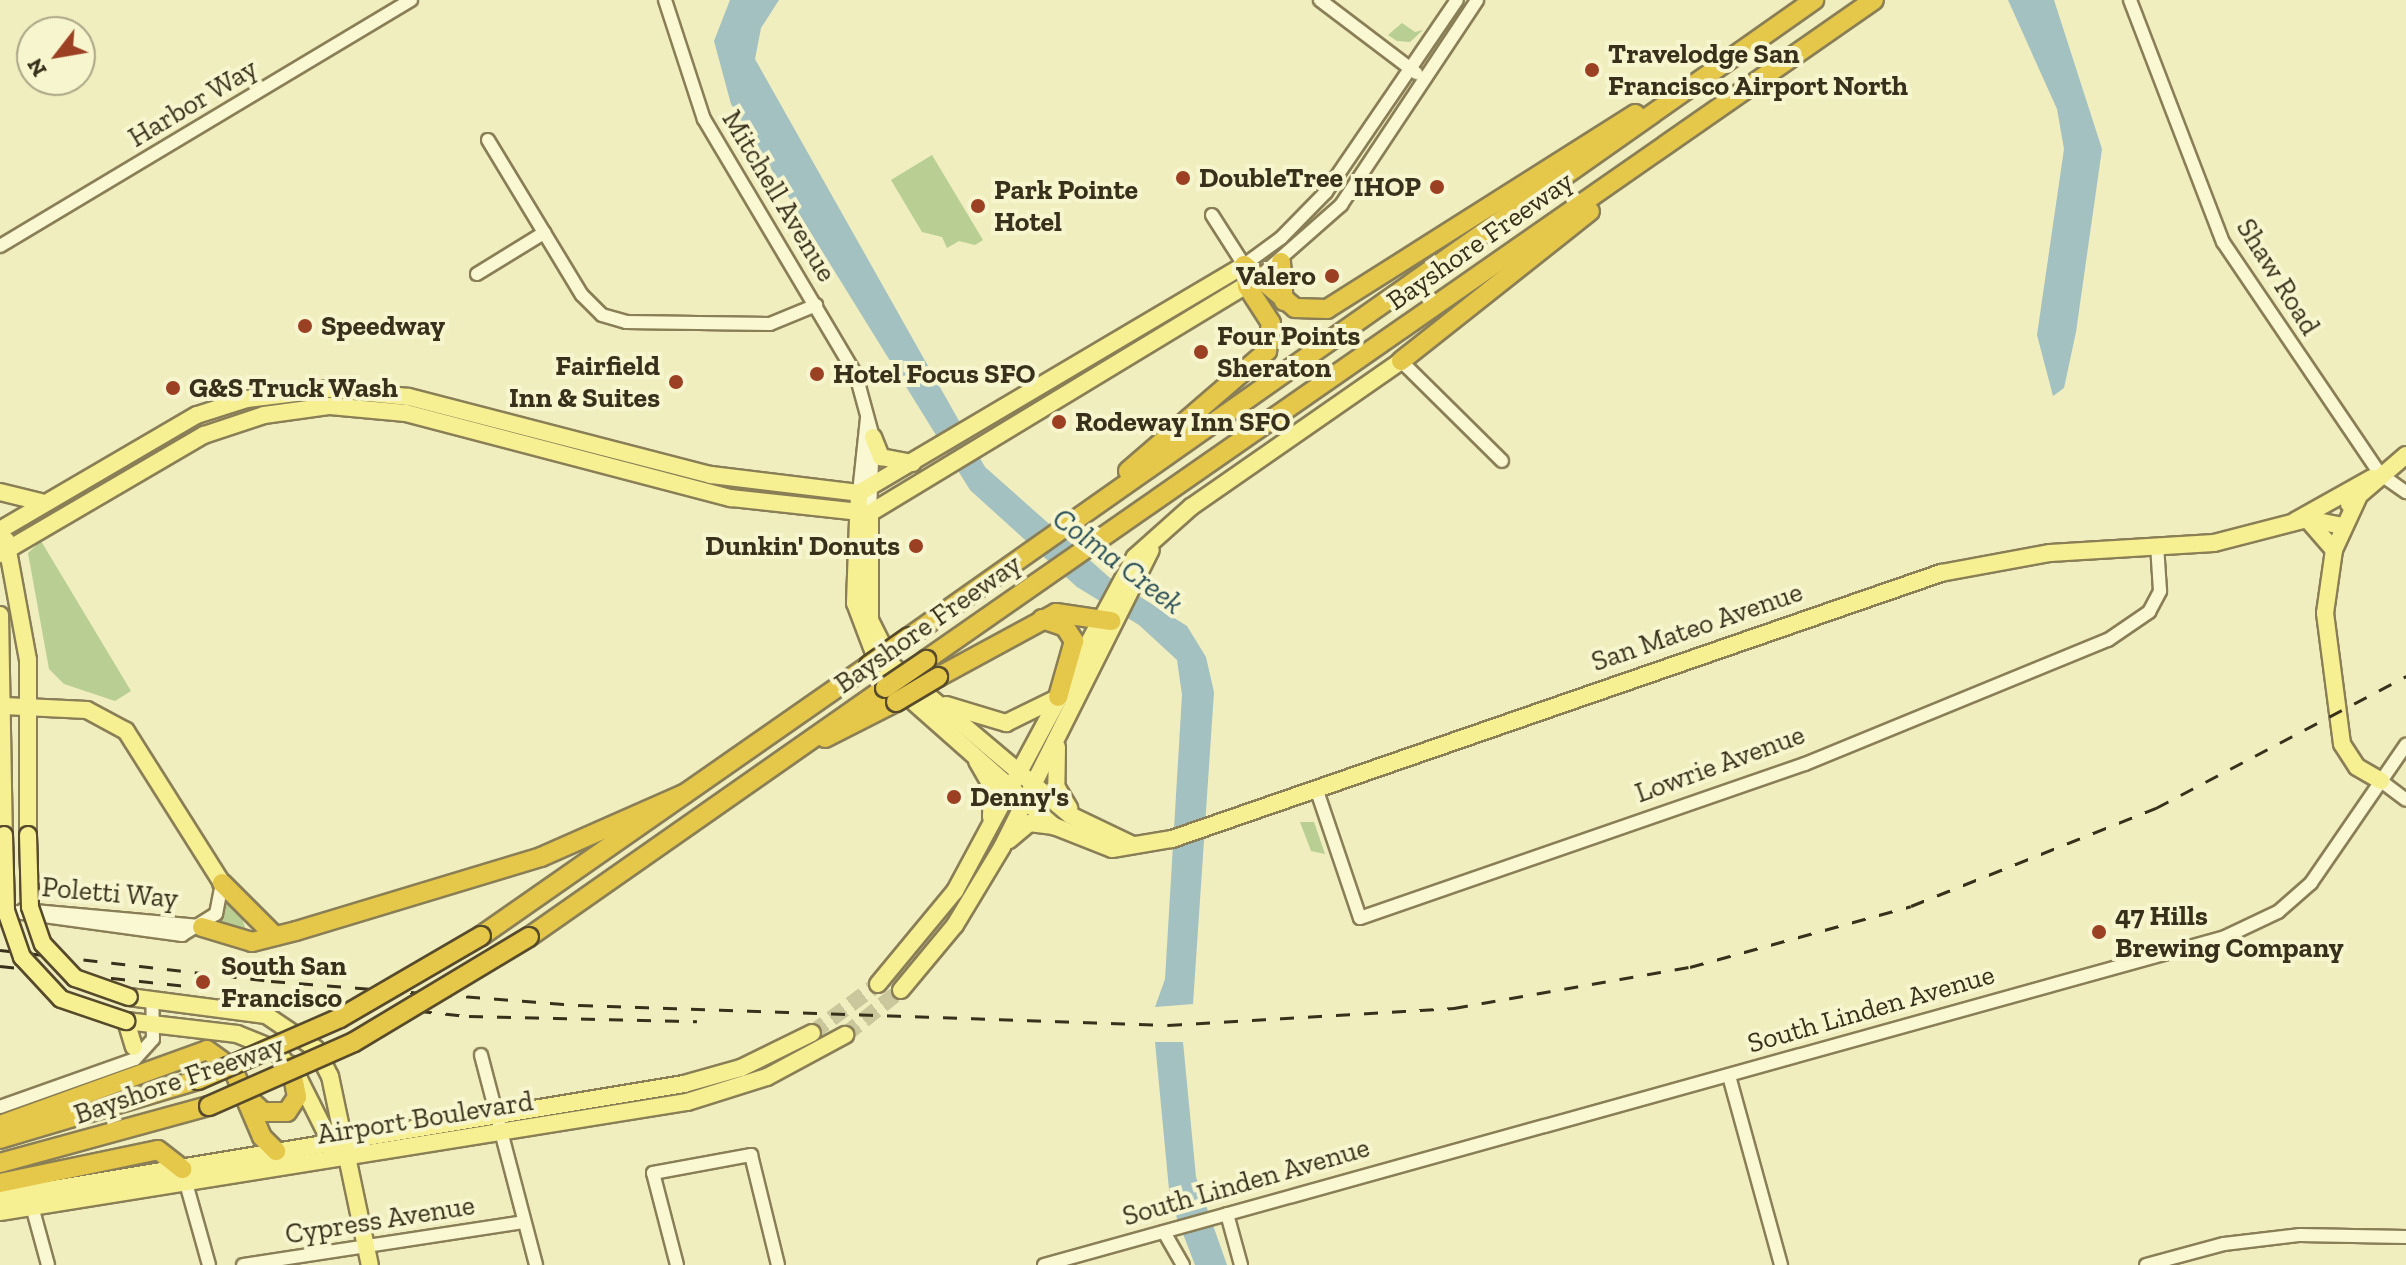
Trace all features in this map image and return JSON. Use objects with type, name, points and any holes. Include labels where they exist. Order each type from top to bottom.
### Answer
[{"type":"highway","name":"Bayshore Freeway","points":[[0,1139],[198,1080],[340,1018],[481,936],[647,812],[694,787],[1814,0]]},
{"type":"highway","name":"Bayshore Freeway","points":[[0,1163],[209,1106],[354,1042],[529,937],[807,743],[854,728],[926,660],[1874,0]]},
{"type":"highway","points":[[1253,282],[1308,312],[1327,309],[1581,144],[1702,79]]},
{"type":"highway","points":[[1401,361],[1667,145]]},
{"type":"highway","points":[[1281,262],[1284,301]]},
{"type":"highway","points":[[1073,522],[1267,351],[1271,323],[1244,265]]},
{"type":"highway","points":[[890,695],[938,677],[1042,619],[1065,611],[1106,616]]},
{"type":"highway","points":[[1042,619],[1065,627],[1074,641],[1058,697]]},
{"type":"highway","points":[[202,927],[240,941],[275,936],[541,857],[647,812]]},
{"type":"highway","points":[[222,883],[275,936]]},
{"type":"highway","points":[[0,1125],[198,1050],[223,1056],[242,1089],[262,1137],[276,1151]]},
{"type":"highway","points":[[242,1089],[263,1112],[287,1112],[297,1097],[291,1066]]},
{"type":"highway","points":[[0,1183],[158,1150],[184,1176]]},
{"type":"main road","points":[[370,1265],[337,1146],[328,1071],[296,1031],[256,1012],[129,997],[75,978],[43,944],[30,907],[27,642],[4,551],[1,526],[197,415],[247,399],[330,389],[409,397],[711,475],[865,491],[1244,265]]},
{"type":"main road","points":[[4,551],[212,432],[330,406],[406,413],[709,494],[864,513],[941,476],[1253,282]]},
{"type":"main road","points":[[878,984],[940,914],[980,848],[1058,697],[1123,585],[1162,532],[1401,361]]},
{"type":"main road","points":[[873,437],[890,462],[922,459]]},
{"type":"main road","name":"San Mateo Avenue","points":[[1017,777],[1030,790],[1054,826],[1099,847],[1172,839],[1941,573],[2050,553],[2247,538],[2300,520],[2380,474],[2406,455]]},
{"type":"main road","name":"San Mateo Avenue","points":[[2343,526],[2358,498],[2380,474]]},
{"type":"main road","points":[[865,491],[855,603],[871,656],[908,703],[960,742],[1017,777]]},
{"type":"main road","points":[[0,492],[30,505],[53,497]]},
{"type":"main road","points":[[864,513],[867,585],[875,636],[893,666],[1017,777]]},
{"type":"main road","points":[[2300,520],[2343,526],[2334,550],[2325,613],[2336,725],[2357,767],[2381,781]]},
{"type":"main road","points":[[2300,520],[2334,550]]},
{"type":"main road","points":[[0,615],[6,911],[22,957],[61,999],[126,1021],[250,1037],[291,1066],[337,1146]]},
{"type":"main road","points":[[901,990],[955,925],[1002,847],[1055,742],[1106,616]]},
{"type":"main road","points":[[925,695],[1006,723],[1058,697]]},
{"type":"main road","points":[[4,706],[87,710],[126,731],[222,883]]},
{"type":"main road","points":[[960,742],[992,787],[980,848]]},
{"type":"main road","points":[[1055,742],[1056,786],[1082,823]]},
{"type":"main road","name":"San Mateo Avenue","points":[[1030,790],[1082,823],[1133,845]]},
{"type":"main road","points":[[1002,847],[1029,823],[1054,826]]},
{"type":"main road","points":[[126,1021],[134,1047]]},
{"type":"main road","name":"Airport Boulevard","points":[[0,1212],[31,1200],[184,1176],[493,1112],[703,1079],[812,1033]]},
{"type":"main road","name":"Airport Boulevard","points":[[184,1176],[276,1151],[499,1133],[708,1097],[786,1069],[845,1035]]},
{"type":"main road","name":"Airport Boulevard","points":[[0,1198],[31,1200]]},
{"type":"street","name":"Mitchell Avenue","points":[[665,0],[704,119],[856,375],[873,437],[865,491]]},
{"type":"street","points":[[1320,0],[1425,79]]},
{"type":"street","points":[[1212,215],[1244,265],[1313,207],[1457,0]]},
{"type":"street","points":[[1253,282],[1281,262],[1341,205],[1477,0]]},
{"type":"street","name":"Shaw Road","points":[[2130,0],[2223,242],[2380,474]]},
{"type":"street","name":"Harbor Way","points":[[0,246],[407,1]]},
{"type":"street","points":[[488,140],[582,295],[615,320],[770,324],[816,305]]},
{"type":"street","points":[[477,274],[544,233]]},
{"type":"street","points":[[1401,361],[1502,461]]},
{"type":"street","name":"Mitchell Avenue","points":[[865,491],[867,411]]},
{"type":"street","points":[[2380,474],[2406,492]]},
{"type":"street","name":"Lowrie Avenue","points":[[1316,788],[1360,918],[1805,764],[2108,640],[2149,612],[2160,591],[2157,545]]},
{"type":"street","name":"South Linden Avenue","points":[[1044,1265],[1729,1076],[2253,927],[2311,883],[2406,745]]},
{"type":"street","points":[[2381,781],[2406,800]]},
{"type":"street","points":[[202,927],[220,906],[222,883]]},
{"type":"street","name":"Poletti Way","points":[[0,912],[182,935],[202,927]]},
{"type":"street","points":[[0,1107],[145,1051],[153,1039],[149,1024],[152,1000]]},
{"type":"street","points":[[115,1065],[134,1047],[149,1024]]},
{"type":"street","points":[[481,1055],[493,1112],[536,1265]]},
{"type":"street","points":[[1729,1076],[1781,1265]]},
{"type":"street","points":[[677,1265],[653,1173],[751,1155],[778,1265]]},
{"type":"street","points":[[184,1176],[209,1265]]},
{"type":"street","points":[[31,1200],[48,1265]]},
{"type":"street","points":[[1222,1216],[1241,1265]]},
{"type":"street","name":"Cypress Avenue","points":[[243,1265],[524,1222]]},
{"type":"street","points":[[1170,1230],[1183,1265]]},
{"type":"street","points":[[2146,1265],[2224,1244],[2300,1235],[2406,1237]]},
{"type":"green space","points":[[1402,23],[1415,32],[1423,30],[1410,42],[1397,41],[1388,35]]},
{"type":"green space","points":[[932,155],[983,240],[975,245],[959,241],[947,248],[942,237],[922,232],[891,180]]},
{"type":"green space","points":[[41,541],[131,691],[115,701],[64,684],[49,669],[28,553]]},
{"type":"green space","points":[[1300,822],[1314,822],[1325,854],[1311,851]]},
{"type":"green space","points":[[229,897],[240,913],[248,935],[215,926]]},
{"type":"water","points":[[730,0],[779,0],[761,28],[755,59],[985,467],[1110,578],[1187,626],[1206,657],[1214,692],[1193,1004],[1155,1007],[1165,979],[1182,695],[1177,660],[1139,625],[1077,587],[970,490],[731,104],[714,41]]},
{"type":"water","points":[[2008,0],[2054,0],[2102,149],[2076,332],[2064,388],[2053,396],[2037,335],[2064,149],[2057,109]]},
{"type":"water","points":[[1155,1042],[1183,1042],[1196,1177],[1227,1265],[1195,1265],[1170,1200]]},
{"type":"tunnel","points":[[812,1033],[878,984]]},
{"type":"tunnel","points":[[845,1035],[901,990]]},
{"type":"railway","points":[[0,950],[271,981],[579,1005],[1168,1025],[1454,1008],[1690,967],[1911,906],[2156,808],[2406,676]]},
{"type":"railway","points":[[0,966],[469,1016],[697,1021]]},
{"type":"place","name":"Travelodge San Francisco Airport North","points":[[1592,70]]},
{"type":"place","name":"DoubleTree","points":[[1183,178]]},
{"type":"place","name":"IHOP","points":[[1437,187]]},
{"type":"place","name":"Park Pointe Hotel","points":[[978,206]]},
{"type":"place","name":"Valero","points":[[1332,276]]},
{"type":"place","name":"Speedway","points":[[305,326]]},
{"type":"place","name":"Four Points Sheraton","points":[[1201,352]]},
{"type":"place","name":"Hotel Focus SFO","points":[[817,374]]},
{"type":"place","name":"Fairfield Inn & Suites","points":[[676,382]]},
{"type":"place","name":"G&S Truck Wash","points":[[173,388]]},
{"type":"place","name":"Rodeway Inn SFO","points":[[1059,422]]},
{"type":"place","name":"Dunkin' Donuts","points":[[916,546]]},
{"type":"place","name":"Denny's","points":[[954,797]]},
{"type":"place","name":"47 Hills Brewing Company","points":[[2099,932]]},
{"type":"place","name":"South San Francisco","points":[[203,982]]},
{"type":"water label","name":"Colma Creek","points":[[1118,561]]}]
